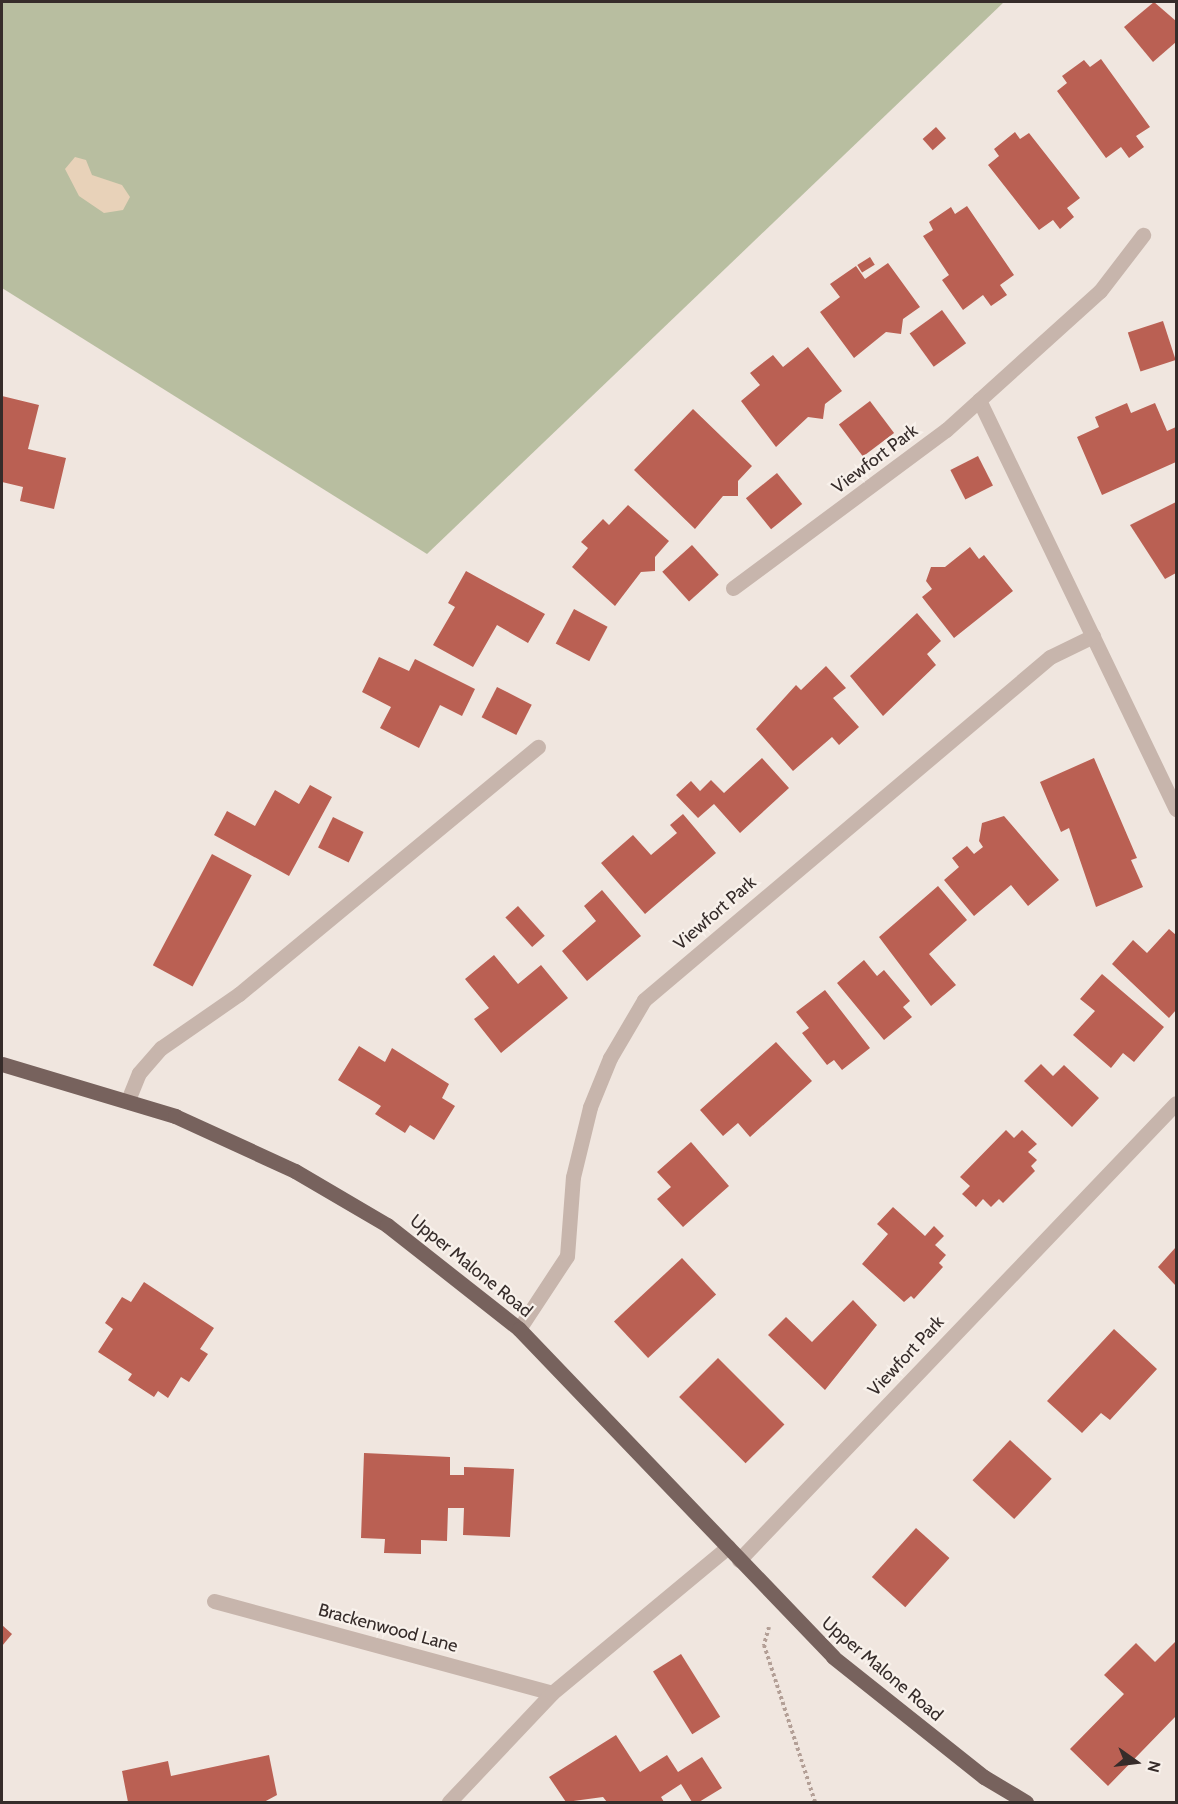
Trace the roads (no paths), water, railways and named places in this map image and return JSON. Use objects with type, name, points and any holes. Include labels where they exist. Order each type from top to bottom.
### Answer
[{"type":"main road","name":"Upper Malone Road","points":[[2,1064],[128,1100],[295,1171],[387,1224],[519,1329],[728,1547],[776,1601],[833,1657],[984,1777],[1026,1803]]},
{"type":"street","name":"Viewfort Park","points":[[733,588],[980,400],[1100,291],[1143,234]]},
{"type":"street","points":[[980,400],[1176,809]]},
{"type":"street","name":"Viewfort Park","points":[[519,1329],[567,1256],[573,1177],[590,1107],[610,1058],[644,1000],[1050,657],[1093,636]]},
{"type":"street","points":[[128,1100],[139,1073],[160,1048],[257,980],[538,747]]},
{"type":"street","name":"Viewfort Park","points":[[739,1560],[1176,1103]]},
{"type":"street","points":[[449,1803],[552,1693],[728,1547]]},
{"type":"street","name":"Brackenwood Lane","points":[[214,1601],[552,1693]]}]
